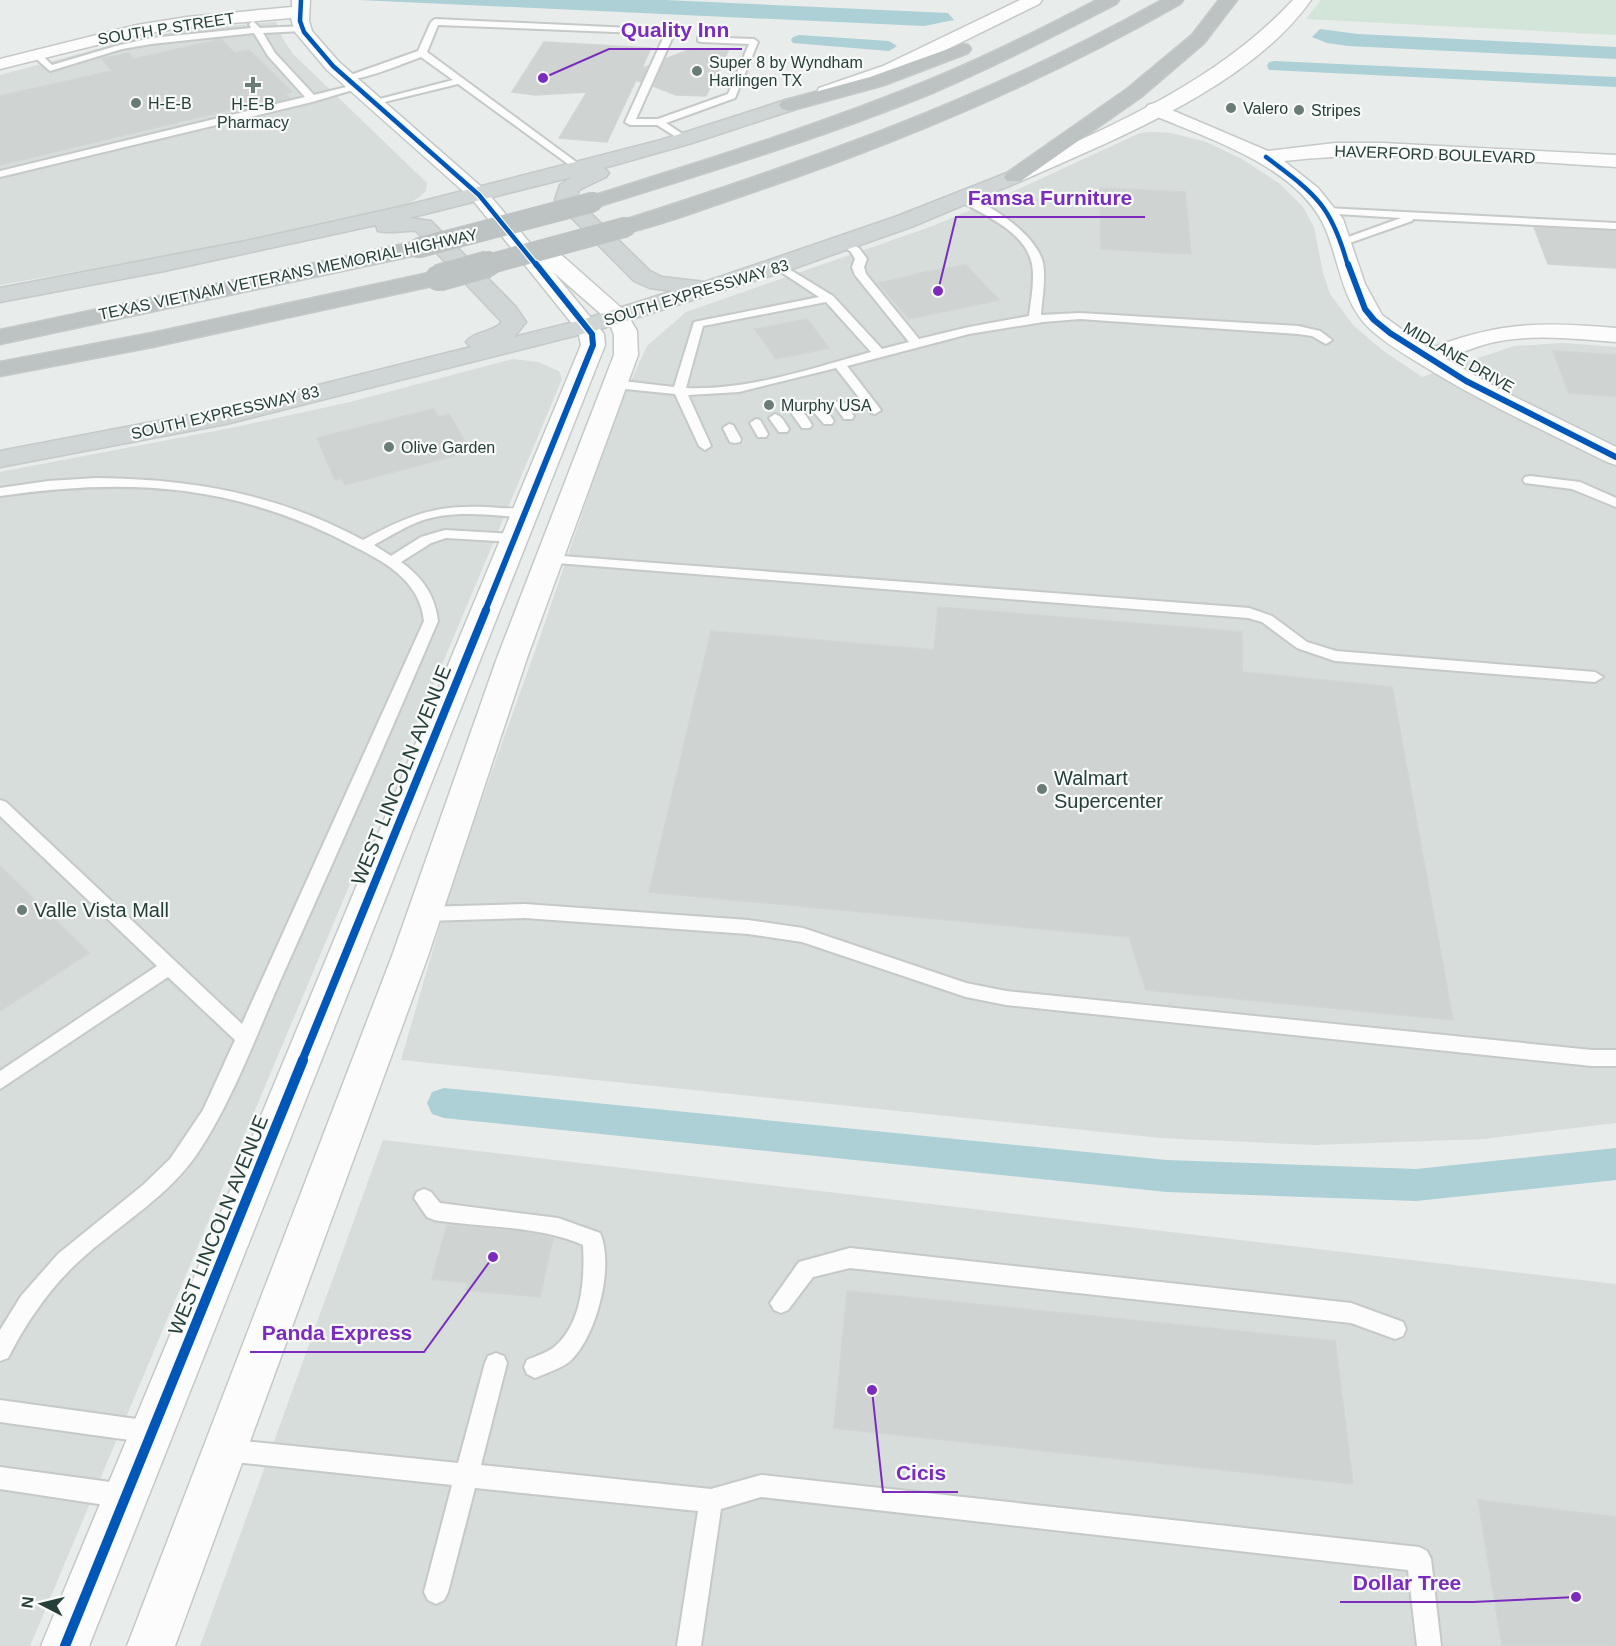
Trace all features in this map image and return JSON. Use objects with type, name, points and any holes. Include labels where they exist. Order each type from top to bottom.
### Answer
[{"type":"highway","name":"TEXAS VIETNAM VETERANS MEMORIAL HIGHWAY","points":[[1,336],[418,248],[593,202],[790,139],[887,103],[971,69],[1046,34],[1110,0]]},
{"type":"highway","name":"TEXAS VIETNAM VETERANS MEMORIAL HIGHWAY","points":[[101,350],[438,278],[626,227],[770,181],[936,119],[1013,85],[1174,0]]},
{"type":"highway","points":[[1014,177],[1134,93],[1198,39],[1228,0]]},
{"type":"highway","points":[[789,105],[877,81],[986,40],[1053,5]]},
{"type":"highway","points":[[0,362],[101,350]]},
{"type":"highway","points":[[0,369],[101,350]]},
{"type":"main road","points":[[0,296],[210,257],[479,195],[653,149],[789,105]]},
{"type":"main road","points":[[653,149],[584,179],[567,189],[564,194],[565,200],[642,276],[672,285],[714,287]]},
{"type":"main road","name":"SOUTH EXPRESSWAY 83","points":[[0,459],[226,416],[602,321],[714,287],[844,243],[1014,177]]},
{"type":"main road","points":[[210,257],[237,257],[267,252],[402,223],[423,226],[507,311],[514,322],[512,327],[504,333],[485,340],[288,389],[275,402]]},
{"type":"street","points":[[789,105],[890,70],[1033,0]]},
{"type":"street","name":"SOUTH EXPRESSWAY 83","points":[[1014,177],[1113,132],[1197,87],[1249,52],[1288,18],[1302,0]]},
{"type":"street","points":[[151,1646],[424,914],[512,658],[626,356],[628,339],[602,321],[479,195],[333,66],[301,14]]},
{"type":"street","name":"SOUTH P STREET","points":[[0,64],[37,55],[104,44],[187,21],[252,23],[301,14]]},
{"type":"street","name":"HAVERFORD BOULEVARD","points":[[1155,109],[1266,157],[1335,149],[1382,149],[1616,161]]},
{"type":"street","name":"MIDLANE DRIVE","points":[[1266,157],[1300,184],[1332,219],[1362,304],[1376,321],[1428,358],[1473,384],[1616,457]]},
{"type":"street","points":[[479,195],[602,321]]},
{"type":"street","name":"WEST LINCOLN AVENUE","points":[[65,1646],[593,345],[592,334],[602,321]]},
{"type":"street","points":[[1428,358],[1495,334],[1520,332],[1616,334]]},
{"type":"lane","points":[[0,174],[312,99],[422,53],[435,22],[671,32],[630,122],[659,122],[732,96],[754,42],[701,39]]},
{"type":"lane","points":[[252,23],[271,54],[312,99]]},
{"type":"lane","points":[[422,53],[579,169]]},
{"type":"lane","points":[[375,103],[460,81]]},
{"type":"lane","points":[[659,122],[684,139]]},
{"type":"lane","points":[[962,198],[1007,225],[1027,243],[1035,256],[1038,269],[1035,318]]},
{"type":"lane","points":[[1326,211],[1616,226]]},
{"type":"lane","points":[[1341,243],[1393,223],[1423,216]]},
{"type":"lane","points":[[844,243],[855,250],[861,259],[858,267],[861,275],[916,343]]},
{"type":"lane","points":[[778,266],[829,298],[879,353]]},
{"type":"lane","points":[[705,446],[679,390],[698,324],[829,298]]},
{"type":"lane","points":[[615,384],[679,390],[713,397],[818,376],[840,365],[916,343],[1035,318],[1080,316],[1298,330],[1316,333],[1326,340]]},
{"type":"lane","points":[[840,365],[875,410]]},
{"type":"lane","points":[[818,410],[828,421]]},
{"type":"lane","points":[[798,414],[806,425]]},
{"type":"lane","points":[[1530,480],[1575,485],[1616,503]]},
{"type":"lane","points":[[0,492],[52,484],[94,482],[195,486],[238,494],[315,521],[364,545],[411,577],[424,593],[431,607],[431,621],[246,1039],[210,1115],[177,1165],[65,1260],[15,1322],[0,1351]]},
{"type":"lane","points":[[364,545],[410,521],[436,514],[468,511],[520,526]]},
{"type":"lane","points":[[392,562],[426,540],[445,534],[520,526]]},
{"type":"lane","points":[[549,559],[1249,613],[1267,619],[1302,645],[1335,656],[1595,677]]},
{"type":"lane","points":[[0,806],[246,1039]]},
{"type":"lane","points":[[424,914],[525,911],[748,927],[803,935],[966,990],[1006,998],[1592,1058],[1616,1058]]},
{"type":"lane","points":[[0,1080],[169,966]]},
{"type":"lane","points":[[424,1198],[434,1211],[456,1216],[556,1227],[579,1232],[593,1239],[595,1263],[587,1309],[577,1336],[561,1355],[535,1367]]},
{"type":"lane","points":[[781,1304],[806,1269],[850,1258],[1351,1313],[1395,1329]]},
{"type":"lane","points":[[436,1592],[496,1363]]},
{"type":"lane","points":[[0,1411],[151,1432]]},
{"type":"lane","points":[[225,1450],[711,1501],[760,1486],[1419,1560],[1429,1646]]},
{"type":"lane","points":[[0,1478],[125,1496]]},
{"type":"lane","points":[[689,1646],[711,1501]]},
{"type":"shaded area","points":[[276,22],[293,54],[427,183],[426,191],[405,206],[388,210],[207,249],[0,285],[0,75],[135,39],[193,29]]},
{"type":"shaded area","points":[[1140,133],[1171,133],[1206,142],[1242,159],[1280,184],[1303,207],[1314,227],[1323,273],[1330,294],[1353,325],[1382,350],[1422,377],[1514,346],[1563,343],[1616,347],[1616,1123],[1483,1139],[1313,1145],[1161,1138],[401,1060],[454,877],[539,640],[617,411],[647,346],[686,312],[930,227],[997,199]]},
{"type":"shaded area","points":[[513,359],[538,362],[559,371],[562,379],[30,1646],[0,1646],[0,472],[236,427],[350,402]]},
{"type":"shaded area","points":[[383,1140],[1616,1284],[1616,1646],[200,1646]]},
{"type":"green space","points":[[1321,0],[1616,0],[1616,35],[1306,19]]},
{"type":"water","points":[[359,0],[665,0],[948,13],[954,20],[924,26]]},
{"type":"water","points":[[1320,29],[1358,34],[1616,47],[1616,59],[1348,46],[1327,43],[1312,37]]},
{"type":"building","name":"H-E-B","points":[[221,39],[235,53],[249,50],[292,92],[285,94],[290,98],[240,111],[237,108],[0,165],[0,96],[112,71],[102,59],[128,53],[134,59]]},
{"type":"building","points":[[544,42],[651,48],[642,68],[648,66],[641,82],[636,80],[607,142],[559,138],[587,92],[535,95],[512,92]]},
{"type":"building","name":"Super 8 by Wyndham Harlingen TX","points":[[691,49],[728,51],[706,96],[676,95],[653,86],[665,59]]},
{"type":"building","points":[[1100,188],[1185,192],[1191,254],[1101,249]]},
{"type":"building","points":[[1534,227],[1616,231],[1616,268],[1548,264]]},
{"type":"building","points":[[966,265],[999,300],[909,319],[878,283],[915,274]]},
{"type":"building","points":[[807,319],[829,348],[776,359],[755,329]]},
{"type":"building","points":[[1553,351],[1616,355],[1616,396],[1569,393]]},
{"type":"building","name":"Olive Garden","points":[[433,409],[438,417],[449,414],[466,443],[456,446],[461,454],[345,485],[341,478],[335,480],[317,438]]},
{"type":"building","name":"Walmart Supercenter","points":[[938,607],[1242,632],[1242,672],[1392,687],[1453,1020],[1146,990],[1129,937],[649,892],[711,631],[934,650]]},
{"type":"building","name":"Valle Vista Mall","points":[[0,866],[89,953],[0,1011]]},
{"type":"building","points":[[447,1225],[519,1231],[553,1238],[540,1297],[466,1290],[468,1283],[432,1279]]},
{"type":"building","points":[[847,1291],[1335,1341],[1353,1484],[834,1428]]},
{"type":"building","points":[[1478,1500],[1616,1517],[1616,1646],[1502,1646]]},
{"type":"waterway","points":[[799,40],[889,46]]},
{"type":"waterway","points":[[1275,66],[1616,82]]},
{"type":"waterway","points":[[444,1103],[1167,1176],[1416,1185],[1616,1164]]},
{"type":"cycle path","points":[[65,1646],[593,345],[592,334],[586,326],[479,195],[333,66],[304,32],[300,21],[301,0]]},
{"type":"cycle path","points":[[1266,157],[1302,185],[1326,210],[1338,232],[1359,297],[1365,309],[1379,325],[1466,381],[1616,457]]},
{"type":"place","name":"Super 8 by Wyndham Harlingen TX","points":[[697,71]]},
{"type":"place","name":"Quality Inn","points":[[543,78]]},
{"type":"place","name":"H-E-B Pharmacy","points":[[253,85]]},
{"type":"place","name":"H-E-B","points":[[136,103]]},
{"type":"place","name":"Valero","points":[[1231,108]]},
{"type":"place","name":"Stripes","points":[[1299,110]]},
{"type":"place","name":"Famsa Furniture","points":[[938,291]]},
{"type":"place","name":"Murphy USA","points":[[769,405]]},
{"type":"place","name":"Olive Garden","points":[[389,447]]},
{"type":"place","name":"Walmart Supercenter","points":[[1042,789]]},
{"type":"place","name":"Valle Vista Mall","points":[[22,910]]},
{"type":"place","name":"Panda Express","points":[[493,1257]]},
{"type":"place","name":"Cicis","points":[[872,1390]]},
{"type":"place","name":"Dollar Tree","points":[[1576,1597]]}]
